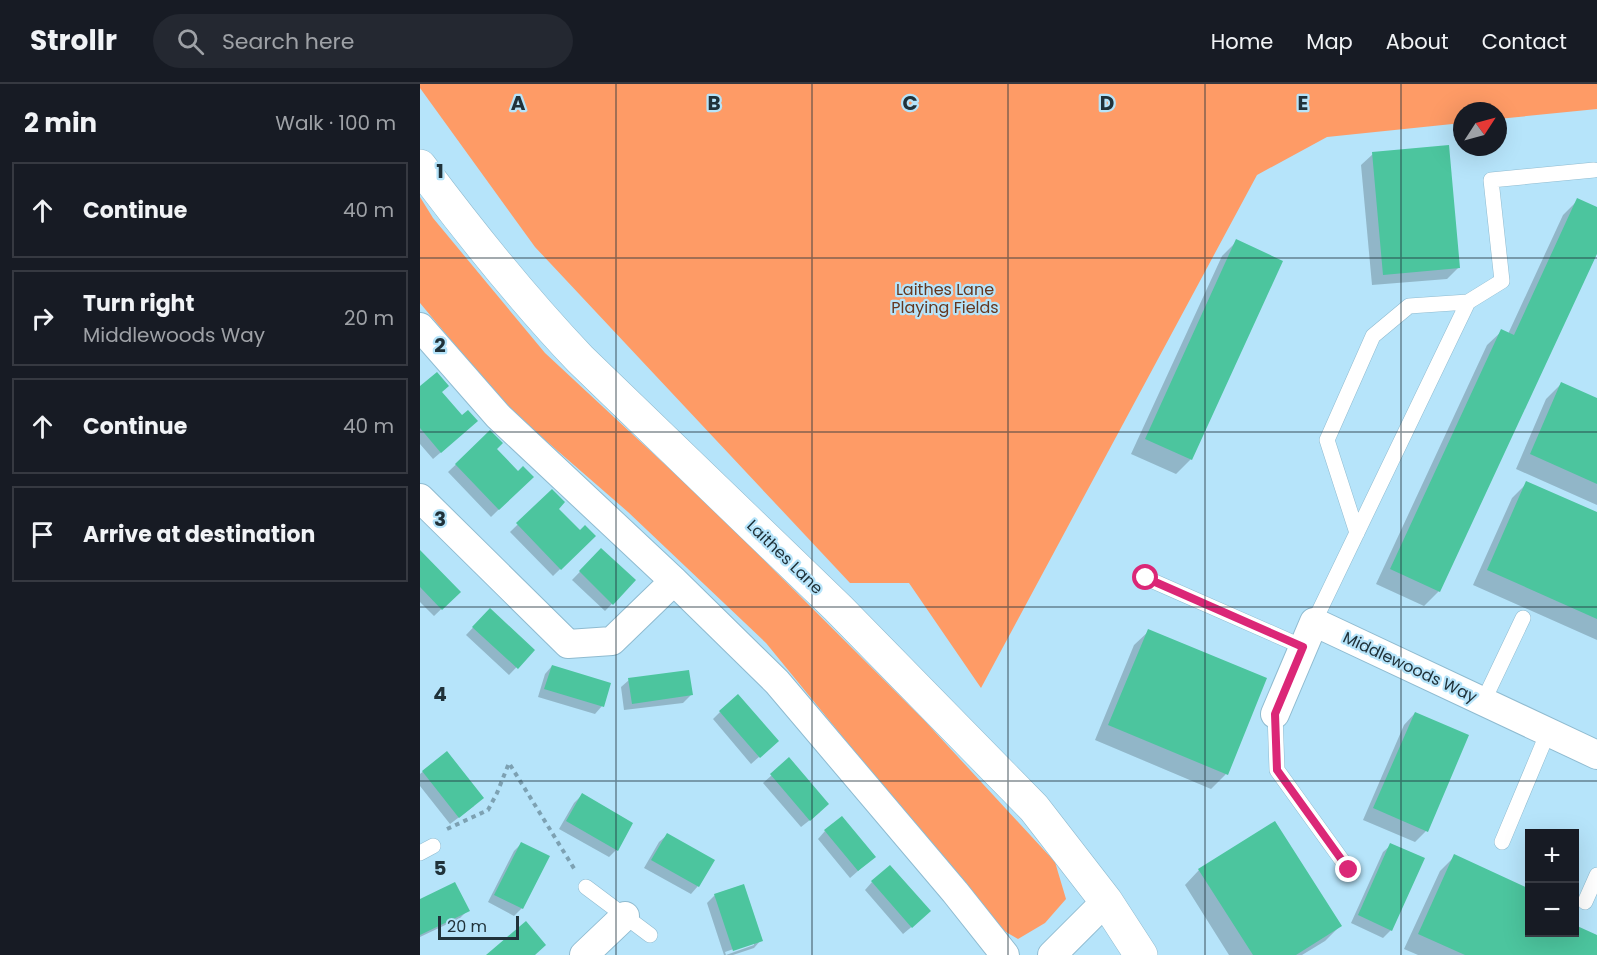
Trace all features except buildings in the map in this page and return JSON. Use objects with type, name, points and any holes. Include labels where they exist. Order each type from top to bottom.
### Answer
[{"type":"main road","name":"Laithes Lane","points":[[420,166],[499,268],[580,359],[838,608],[1034,808],[1106,901],[1141,955]]},
{"type":"street","points":[[420,327],[498,416],[674,581],[777,682],[955,892],[1005,955]]},
{"type":"street","points":[[420,498],[568,645],[612,641],[674,581]]},
{"type":"street","points":[[1275,714],[1309,634]]},
{"type":"street","name":"Middlewoods Way","points":[[1309,634],[1483,702],[1548,732],[1596,750]]},
{"type":"street","points":[[1052,955],[1106,901]]},
{"type":"street","points":[[584,955],[625,916]]},
{"type":"lane","points":[[1357,533],[1327,440],[1373,336],[1409,306],[1468,302],[1502,280],[1491,180],[1594,170]]},
{"type":"lane","points":[[1146,578],[1309,634],[1468,302]]},
{"type":"lane","points":[[1483,702],[1523,618]]},
{"type":"lane","points":[[1275,714],[1277,770],[1349,870]]},
{"type":"lane","points":[[1502,842],[1548,732]]},
{"type":"lane","points":[[1585,902],[1597,875]]},
{"type":"lane","points":[[586,887],[650,935]]},
{"type":"path","points":[[426,849],[447,829],[488,810],[509,763],[586,887]]},
{"type":"green space","name":"Laithes Lane Playing Fields","points":[[420,84],[1597,84],[1597,109],[1507,118],[1507,102],[1453,102],[1453,124],[1327,137],[1257,175],[981,688],[909,583],[850,583],[535,247],[420,88]]},
{"type":"green space","points":[[420,197],[433,218],[545,353],[714,510],[923,719],[1055,862],[1066,899],[1045,923],[1018,939],[999,928],[766,643],[628,512],[506,406],[420,303]]},
{"type":"route","points":[[1146,578],[1303,647],[1275,714],[1277,770],[1349,870]]}]
